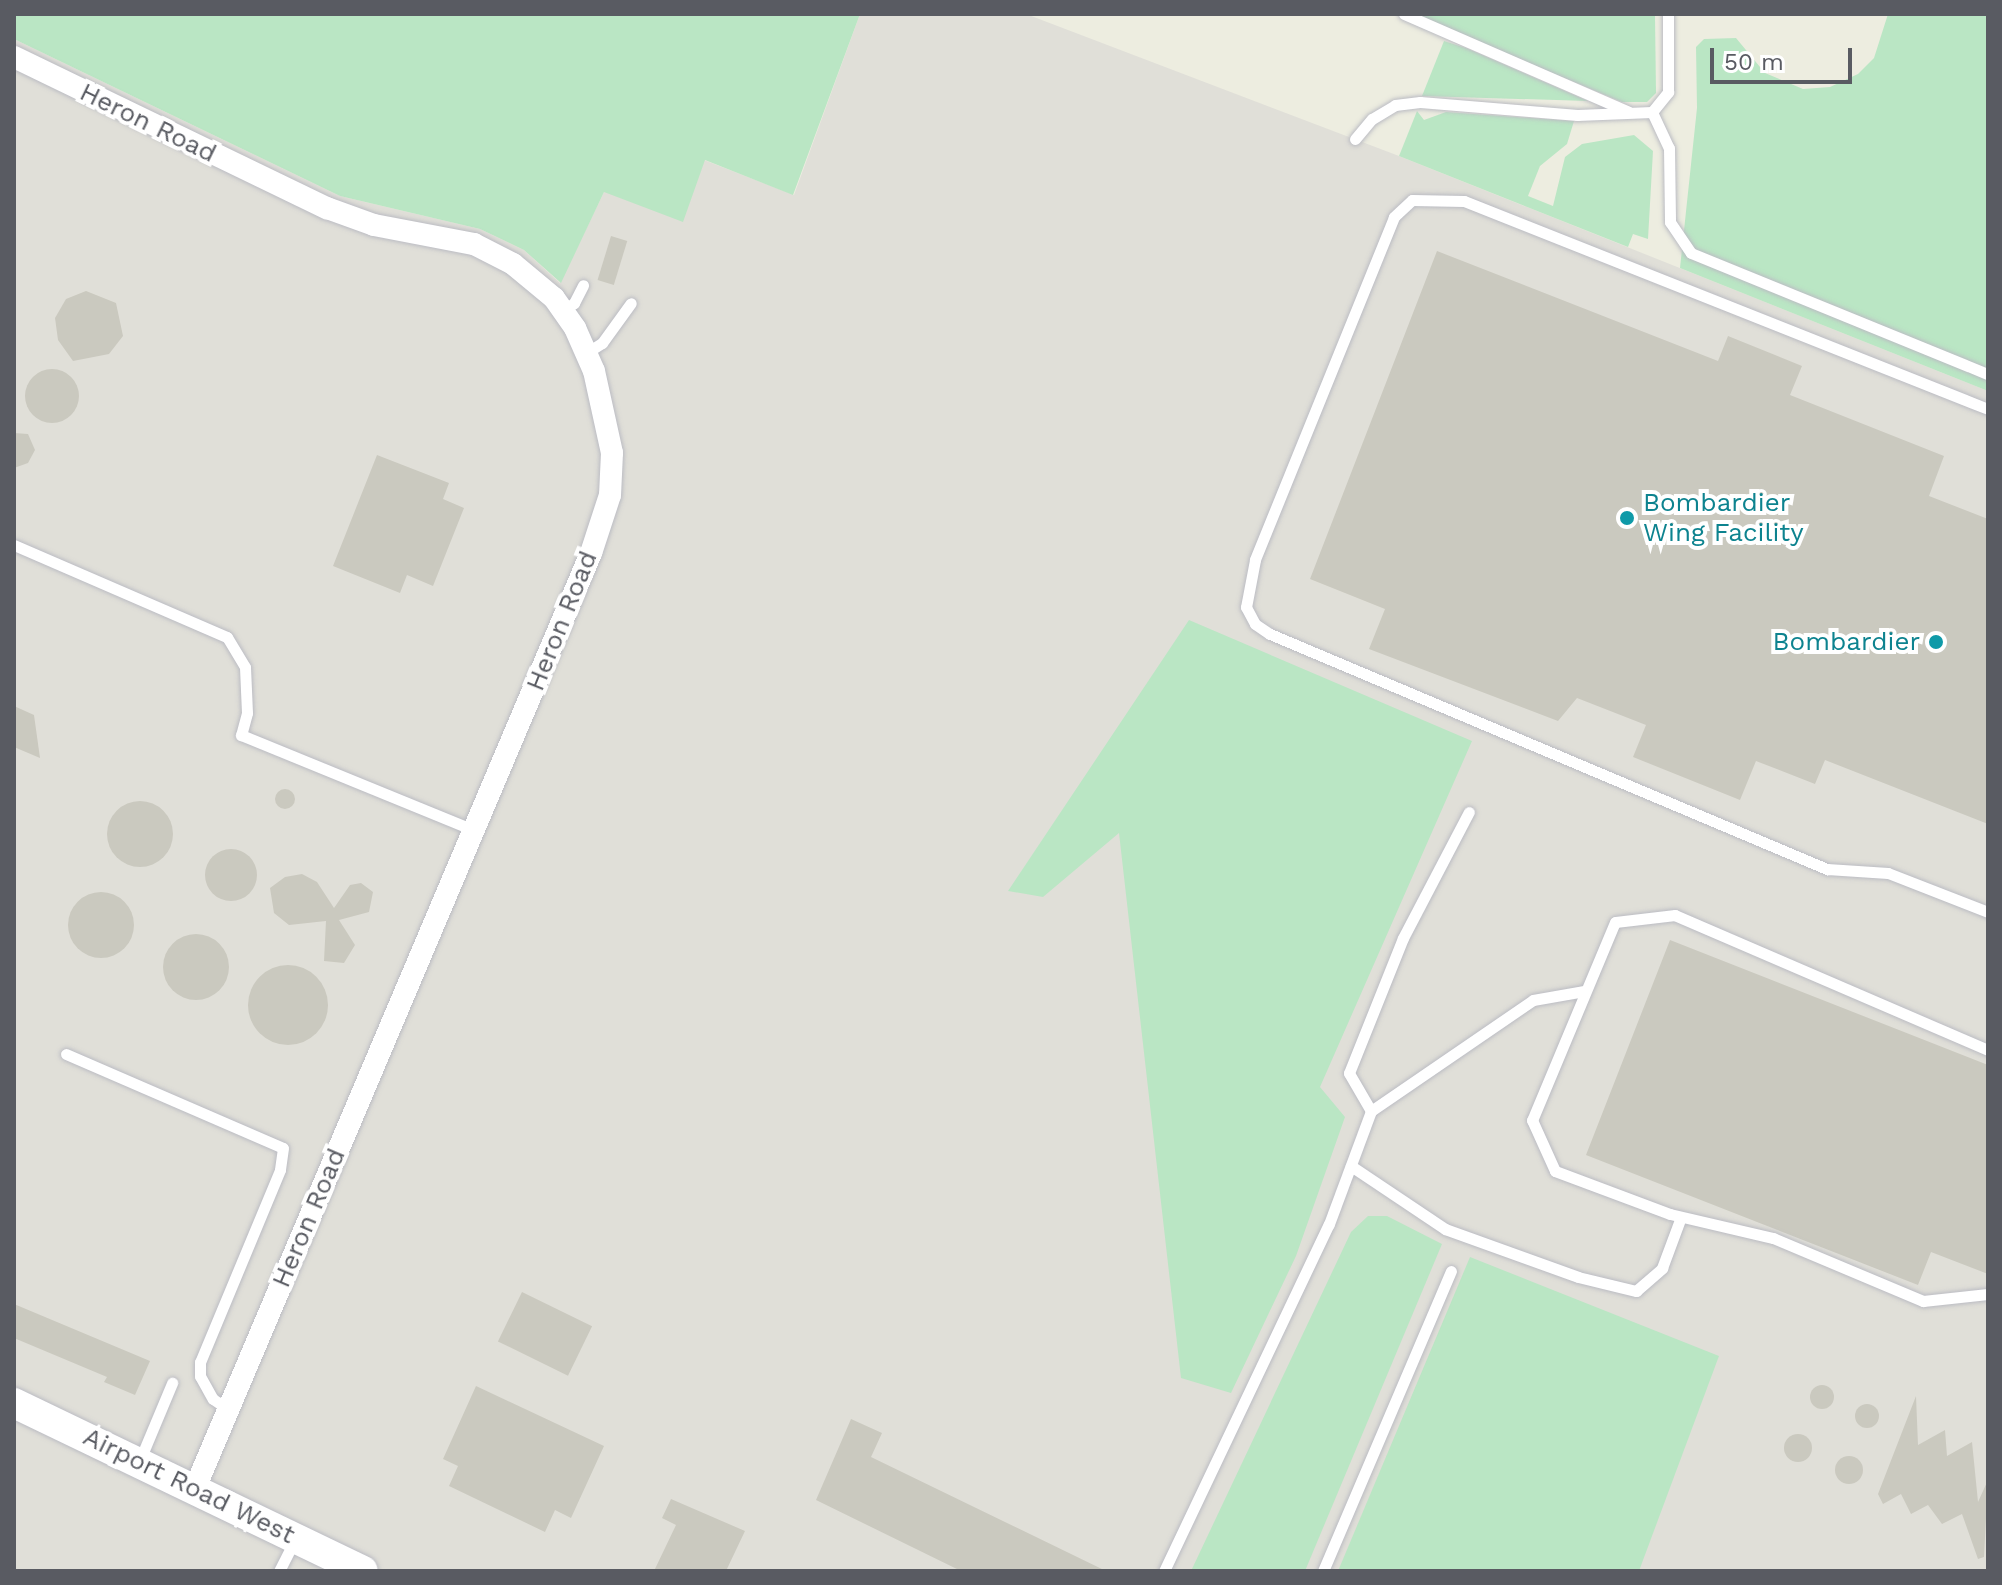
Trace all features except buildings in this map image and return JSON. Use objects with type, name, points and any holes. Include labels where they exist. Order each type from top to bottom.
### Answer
[{"type":"street","name":"Heron Road","points":[[14,57],[327,208],[374,225],[474,244],[513,264],[563,310],[586,353],[605,409],[612,453],[610,495],[591,553],[195,1488]]},
{"type":"street","name":"Airport Road West","points":[[14,1403],[363,1571]]},
{"type":"lane","points":[[1404,14],[1633,114]]},
{"type":"lane","points":[[1355,139],[1372,119],[1395,105],[1420,102],[1577,115],[1652,112],[1668,92],[1668,14]]},
{"type":"lane","points":[[1652,112],[1669,148],[1670,222],[1691,253],[1988,374]]},
{"type":"lane","points":[[1988,409],[1464,201],[1412,200],[1394,217],[1388,231],[1255,560],[1246,607],[1255,624],[1270,634],[1827,869],[1888,873],[1988,912]]},
{"type":"lane","points":[[563,310],[574,303],[583,285]]},
{"type":"lane","points":[[586,353],[602,343],[631,303]]},
{"type":"lane","points":[[14,545],[227,637],[245,667],[247,713],[241,735],[474,830]]},
{"type":"lane","points":[[1371,1111],[1349,1073],[1403,938],[1469,812]]},
{"type":"lane","points":[[1988,1050],[1675,915],[1615,922],[1532,1120],[1555,1171],[1681,1217],[1773,1238],[1923,1301],[1988,1294]]},
{"type":"lane","points":[[1164,1571],[1329,1224],[1371,1111],[1533,1000],[1584,991]]},
{"type":"lane","points":[[66,1054],[283,1148],[280,1170],[200,1362],[200,1376],[213,1399],[228,1409]]},
{"type":"lane","points":[[1351,1166],[1445,1229],[1578,1277],[1636,1291],[1662,1268],[1681,1217]]},
{"type":"lane","points":[[1323,1571],[1451,1271]]},
{"type":"lane","points":[[139,1463],[172,1383]]},
{"type":"lane","points":[[279,1571],[296,1538]]},
{"type":"shaded area","points":[[860,14],[1026,14],[1399,156],[1988,391],[1988,1571],[14,1571],[14,39],[340,196],[480,229],[524,250],[560,283],[604,192],[704,160],[794,195]]},
{"type":"green space","points":[[14,14],[860,14],[793,195],[705,160],[683,222],[604,192],[561,283],[524,250],[480,229],[340,196],[14,39]]},
{"type":"green space","points":[[1412,14],[1655,14],[1656,93],[1647,102],[1622,102]]},
{"type":"green space","points":[[1888,14],[1988,14],[1988,391],[1680,268],[1697,108],[1696,47],[1704,39],[1736,38],[1765,73],[1803,89],[1830,87],[1858,74],[1874,58]]},
{"type":"green space","points":[[1444,41],[1466,48],[1588,101],[1422,96]]},
{"type":"green space","points":[[1417,111],[1424,120],[1446,112],[1574,121],[1567,144],[1540,166],[1528,196],[1553,206],[1565,157],[1582,144],[1634,135],[1653,151],[1648,239],[1633,234],[1628,247],[1399,156]]},
{"type":"green space","points":[[1189,620],[1472,741],[1320,1087],[1345,1117],[1296,1256],[1231,1393],[1181,1378],[1119,833],[1043,897],[1008,891]]},
{"type":"green space","points":[[1368,1216],[1387,1216],[1442,1244],[1305,1571],[1191,1571],[1351,1232]]},
{"type":"green space","points":[[1470,1257],[1719,1356],[1639,1571],[1338,1571]]},
{"type":"place","name":"Bombardier Wing Facility","points":[[1627,518]]},
{"type":"place","name":"Bombardier","points":[[1936,642]]}]
